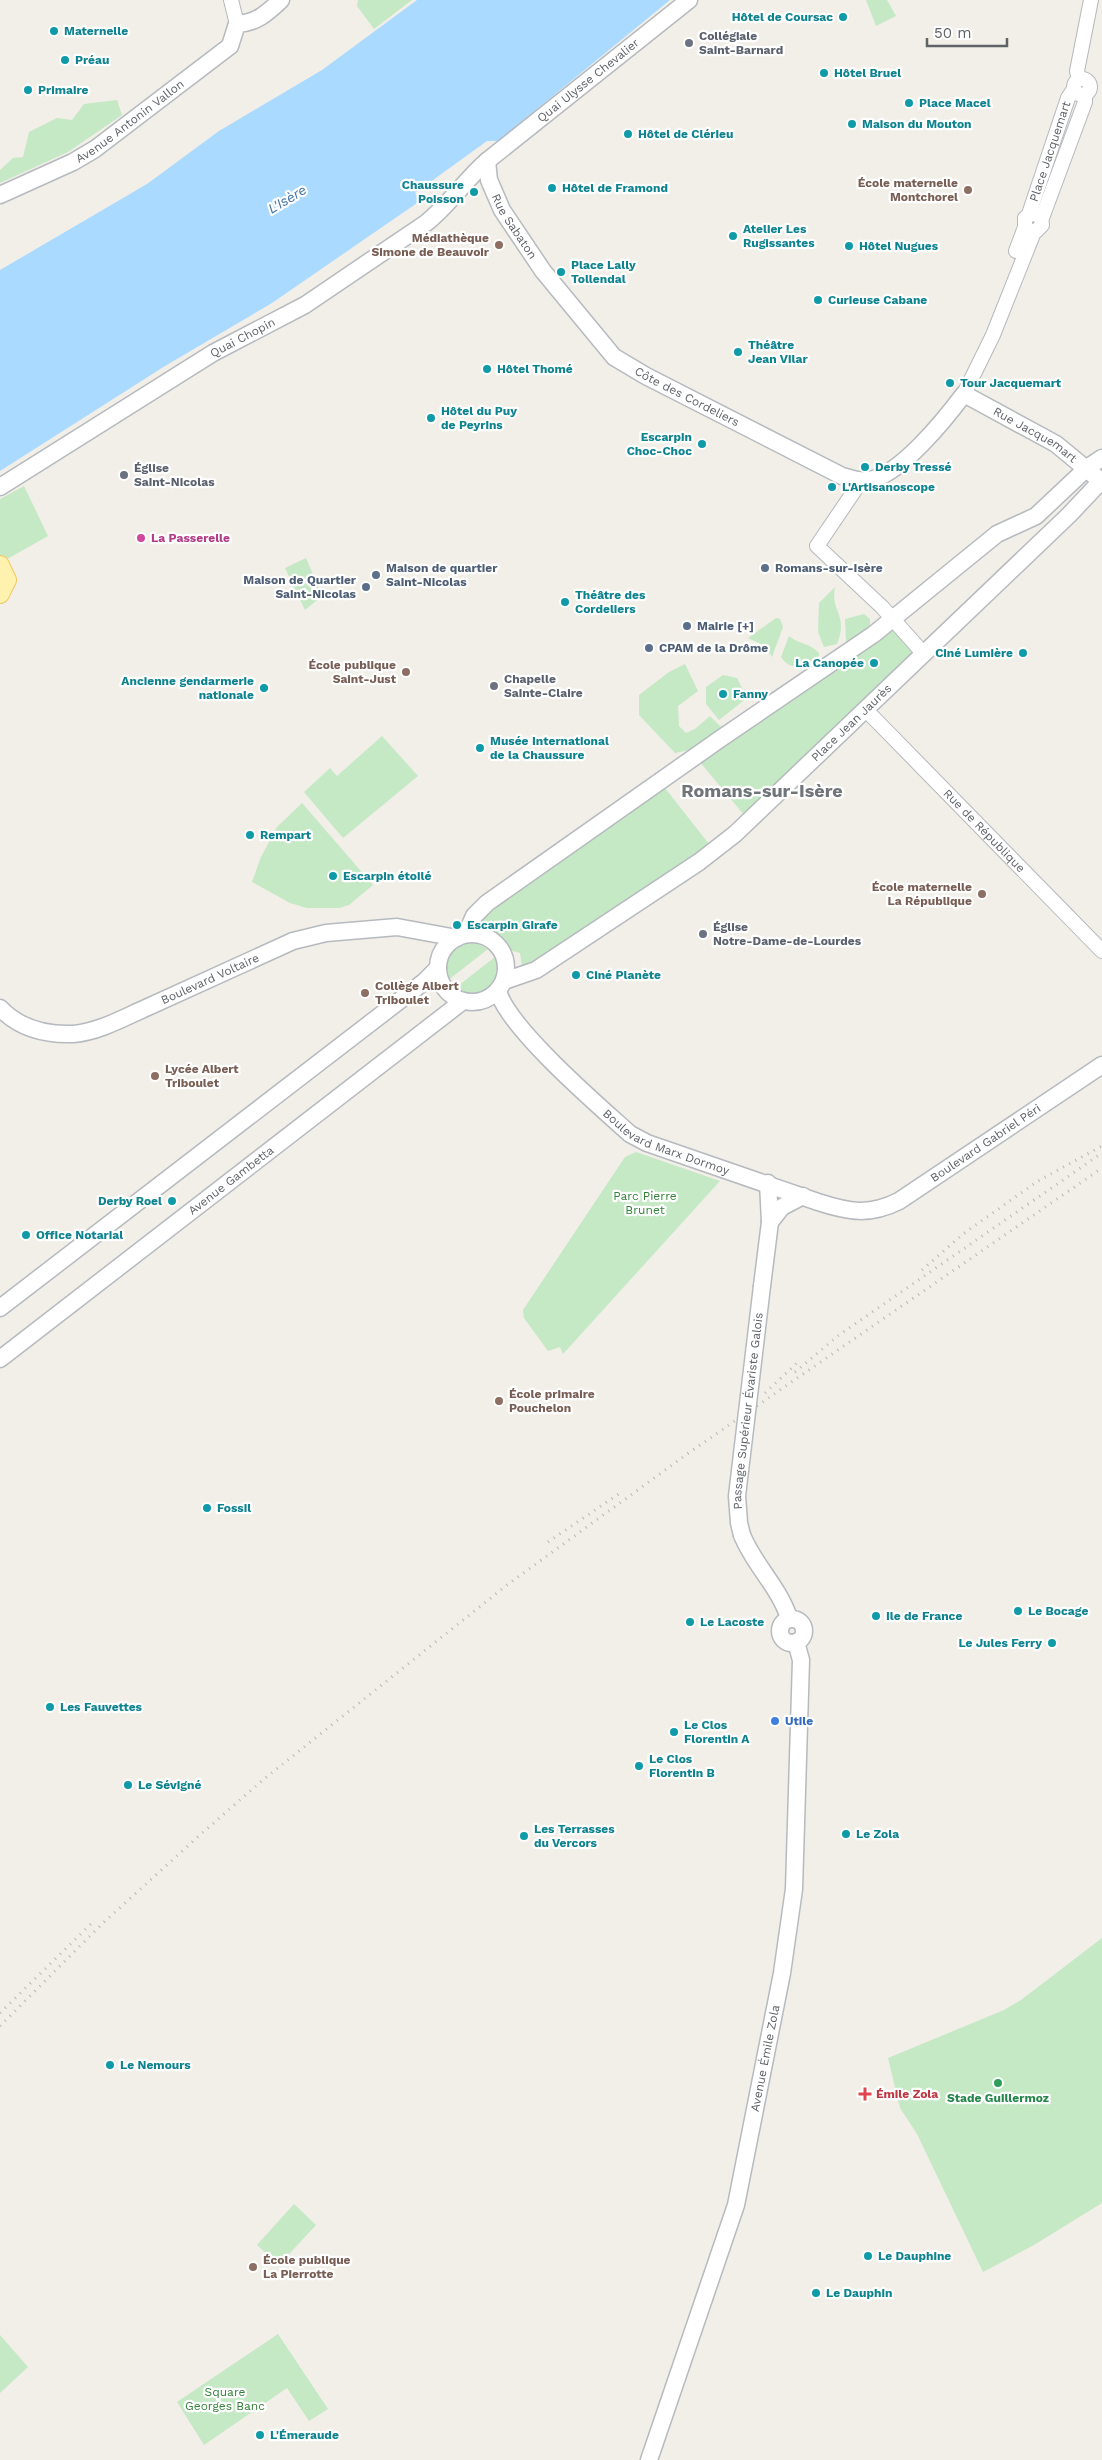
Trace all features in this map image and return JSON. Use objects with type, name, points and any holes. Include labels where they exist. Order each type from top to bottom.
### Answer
[{"type":"main road","points":[[238,24],[257,21],[281,0]]},
{"type":"main road","name":"Quai Ulysse Chevalier","points":[[486,161],[689,0]]},
{"type":"main road","name":"Avenue Antonin Vallon","points":[[0,196],[73,162],[95,149],[230,46],[238,24]]},
{"type":"main road","points":[[470,176],[486,161]]},
{"type":"main road","name":"Rue Sabaton","points":[[486,161],[489,180],[502,210],[543,271]]},
{"type":"main road","name":"Rue Sabaton","points":[[470,176],[489,180]]},
{"type":"main road","name":"Quai Chopin","points":[[0,486],[213,353],[305,305],[441,212],[470,176]]},
{"type":"main road","name":"Côte des Cordeliers","points":[[543,271],[614,357],[646,376],[842,476],[861,481]]},
{"type":"main road","points":[[861,481],[877,478],[902,464],[964,394]]},
{"type":"main road","name":"Rue Jacquemart","points":[[964,394],[1056,444],[1102,481]]},
{"type":"main road","points":[[0,1308],[425,981],[439,962],[447,945],[461,936],[474,916],[487,903],[997,534],[1023,523],[1044,510],[1087,468],[1102,458]]},
{"type":"main road","name":"Place Jean Jaurès","points":[[495,991],[536,970],[699,862],[738,830],[1069,516],[1102,481]]},
{"type":"main road","points":[[0,565],[7,580],[0,594]]},
{"type":"main road","name":"Boulevard Voltaire","points":[[0,1008],[12,1019],[27,1027],[58,1034],[74,1034],[109,1024],[293,941],[310,936],[397,928],[461,936]]},
{"type":"main road","points":[[428,933],[439,962],[445,989],[463,1001],[495,991],[506,963],[499,947],[484,936],[461,936]]},
{"type":"main road","name":"Boulevard Marx Dormoy","points":[[495,991],[506,1010],[552,1060],[630,1134],[647,1143],[835,1207],[865,1212]]},
{"type":"main road","name":"Avenue Gambetta","points":[[0,1360],[463,1001]]},
{"type":"main road","name":"Boulevard Gabriel Péri","points":[[865,1212],[884,1208],[899,1201],[1102,1065]]},
{"type":"main road","name":"Passage Supérieur Évariste Galois","points":[[768,1183],[770,1222],[737,1496],[738,1523],[753,1557],[777,1592],[789,1618],[798,1620],[804,1628],[803,1636],[796,1642]]},
{"type":"main road","points":[[770,1222],[782,1207],[803,1196]]},
{"type":"main road","name":"Avenue Émile Zola","points":[[649,2460],[736,2205],[784,1966],[791,1915],[796,1837],[801,1660],[796,1642]]},
{"type":"street","points":[[231,0],[238,24]]},
{"type":"street","name":"Place Jacquemart","points":[[964,394],[994,335],[990,325],[1085,102],[1079,87],[1077,71],[1091,0]]},
{"type":"street","points":[[861,481],[818,546],[888,613],[924,654]]},
{"type":"street","name":"Rue de République","points":[[866,710],[1102,951]]},
{"type":"green space","points":[[358,0],[412,0],[374,29],[357,6]]},
{"type":"green space","points":[[866,0],[887,0],[896,16],[876,26]]},
{"type":"green space","points":[[117,100],[122,115],[68,152],[0,183],[0,170],[13,158],[23,157],[29,132],[57,118],[72,120],[84,104]]},
{"type":"green space","points":[[24,486],[48,536],[9,558],[0,559],[0,499]]},
{"type":"green space","points":[[306,558],[322,596],[305,610],[285,568]]},
{"type":"green space","points":[[835,587],[834,596],[841,626],[840,634],[837,644],[824,647],[818,632],[819,603]]},
{"type":"green space","points":[[864,614],[870,619],[870,626],[846,643],[845,619]]},
{"type":"green space","points":[[776,618],[780,619],[783,627],[772,657],[765,646],[748,638]]},
{"type":"green space","points":[[891,626],[918,655],[745,816],[699,761]]},
{"type":"green space","points":[[789,636],[812,647],[819,653],[819,656],[804,666],[789,665],[781,657]]},
{"type":"green space","points":[[685,664],[698,691],[678,706],[679,726],[686,733],[695,729],[710,716],[723,729],[694,749],[675,753],[639,715],[639,695],[669,672]]},
{"type":"green space","points":[[723,675],[737,678],[747,698],[719,720],[706,704],[706,687]]},
{"type":"green space","points":[[382,736],[418,776],[343,838],[304,792],[330,768],[337,776]]},
{"type":"green space","points":[[661,783],[709,844],[704,854],[523,972],[520,953],[509,950],[490,932],[474,927],[495,901]]},
{"type":"green space","points":[[302,803],[373,885],[349,905],[339,908],[307,908],[290,903],[252,882],[261,857],[277,827]]},
{"type":"green space","points":[[474,942],[488,949],[447,981],[446,966],[450,954],[459,945]]},
{"type":"green space","points":[[495,957],[497,976],[488,989],[472,994],[454,989]]},
{"type":"green space","name":"Parc Pierre Brunet","points":[[636,1152],[720,1181],[563,1354],[560,1347],[548,1351],[524,1318],[523,1310],[625,1157]]},
{"type":"green space","name":"Stade Guillermoz","points":[[1102,1938],[1102,2203],[1034,2245],[983,2272],[917,2134],[900,2108],[888,2058],[1004,2010],[1021,2000]]},
{"type":"green space","points":[[294,2204],[316,2225],[279,2265],[257,2245]]},
{"type":"green space","name":"Square Georges Banc","points":[[278,2334],[328,2409],[309,2421],[287,2388],[204,2445],[177,2402]]},
{"type":"green space","points":[[0,2335],[28,2367],[0,2393]]},
{"type":"water","name":"L'Isère","points":[[417,0],[670,0],[498,141],[487,141],[415,193],[420,201],[272,303],[165,366],[0,471],[0,270],[147,184],[219,131],[322,70]]},
{"type":"railway","points":[[922,1270],[963,1234],[1038,1181],[1102,1146]]},
{"type":"railway","points":[[795,1372],[839,1335],[1102,1153]]},
{"type":"railway","points":[[0,2026],[102,1924],[264,1779],[507,1585],[690,1452],[1102,1168]]},
{"type":"railway","points":[[765,1393],[798,1362]]},
{"type":"railway","points":[[548,1542],[620,1493]]},
{"type":"railway","points":[[0,2013],[95,1920]]},
{"type":"place","name":"Hôtel de Coursac","points":[[843,17]]},
{"type":"place","name":"Maternelle","points":[[54,31]]},
{"type":"place","name":"Collégiale Saint-Barnard","points":[[689,43]]},
{"type":"place","name":"Préau","points":[[65,60]]},
{"type":"place","name":"Hôtel Bruel","points":[[824,73]]},
{"type":"place","name":"Primaire","points":[[28,90]]},
{"type":"place","name":"Place Macel","points":[[909,103]]},
{"type":"place","name":"Maison du Mouton","points":[[852,124]]},
{"type":"place","name":"Hôtel de Clérieu","points":[[628,134]]},
{"type":"place","name":"Hôtel de Framond","points":[[552,188]]},
{"type":"place","name":"École maternelle Montchorel","points":[[968,190]]},
{"type":"place","name":"Chaussure Poisson","points":[[474,192]]},
{"type":"place","name":"Atelier Les Rugissantes","points":[[733,236]]},
{"type":"place","name":"Médiathèque Simone de Beauvoir","points":[[499,245]]},
{"type":"place","name":"Hôtel Nugues","points":[[849,246]]},
{"type":"place","name":"Place Lally Tollendal","points":[[561,272]]},
{"type":"place","name":"Curieuse Cabane","points":[[818,300]]},
{"type":"place","name":"Théâtre Jean Vilar","points":[[738,352]]},
{"type":"place","name":"Hôtel Thomé","points":[[487,369]]},
{"type":"place","name":"Tour Jacquemart","points":[[950,383]]},
{"type":"place","name":"Hôtel du Puy de Peyrins","points":[[431,418]]},
{"type":"place","name":"Escarpin Choc-Choc","points":[[702,444]]},
{"type":"place","name":"Derby Tressé","points":[[865,467]]},
{"type":"place","name":"Église Saint-Nicolas","points":[[124,475]]},
{"type":"place","name":"L'Artisanoscope","points":[[832,487]]},
{"type":"place","name":"La Passerelle","points":[[141,538]]},
{"type":"place","name":"Romans-sur-Isère","points":[[765,568]]},
{"type":"place","name":"Maison de quartier Saint-Nicolas","points":[[376,575]]},
{"type":"place","name":"Maison de Quartier Saint-Nicolas","points":[[366,587]]},
{"type":"place","name":"Théâtre des Cordeliers","points":[[565,602]]},
{"type":"place","name":"Mairie [+]","points":[[687,626]]},
{"type":"place","name":"CPAM de la Drôme","points":[[649,648]]},
{"type":"place","name":"Ciné Lumière","points":[[1023,653]]},
{"type":"place","name":"La Canopée","points":[[874,663]]},
{"type":"place","name":"École publique Saint-Just","points":[[406,672]]},
{"type":"place","name":"Chapelle Sainte-Claire","points":[[494,686]]},
{"type":"place","name":"Ancienne gendarmerie nationale","points":[[264,688]]},
{"type":"place","name":"Fanny","points":[[723,694]]},
{"type":"place","name":"Musée International de la Chaussure","points":[[480,748]]},
{"type":"place","name":"Rempart","points":[[250,835]]},
{"type":"place","name":"Escarpin étoilé","points":[[333,876]]},
{"type":"place","name":"École maternelle La République","points":[[982,894]]},
{"type":"place","name":"Escarpin Girafe","points":[[457,925]]},
{"type":"place","name":"Église Notre-Dame-de-Lourdes","points":[[703,934]]},
{"type":"place","name":"Ciné Planète","points":[[576,975]]},
{"type":"place","name":"Collège Albert Triboulet","points":[[365,993]]},
{"type":"place","name":"Lycée Albert Triboulet","points":[[155,1076]]},
{"type":"place","name":"Derby Roel","points":[[172,1201]]},
{"type":"place","name":"Office Notarial","points":[[26,1235]]},
{"type":"place","name":"École primaire Pouchelon","points":[[499,1401]]},
{"type":"place","name":"Fossil","points":[[207,1508]]},
{"type":"place","name":"Le Bocage","points":[[1018,1611]]},
{"type":"place","name":"Ile de France","points":[[876,1616]]},
{"type":"place","name":"Le Lacoste","points":[[690,1622]]},
{"type":"place","name":"Le Jules Ferry","points":[[1052,1643]]},
{"type":"place","name":"Les Fauvettes","points":[[50,1707]]},
{"type":"place","name":"Utile","points":[[775,1721]]},
{"type":"place","name":"Le Clos Florentin A","points":[[674,1732]]},
{"type":"place","name":"Le Clos Florentin B","points":[[639,1766]]},
{"type":"place","name":"Le Sévigné","points":[[128,1785]]},
{"type":"place","name":"Le Zola","points":[[846,1834]]},
{"type":"place","name":"Les Terrasses du Vercors","points":[[524,1836]]},
{"type":"place","name":"Le Nemours","points":[[110,2065]]},
{"type":"place","name":"Stade Guillermoz","points":[[998,2083]]},
{"type":"place","name":"Émile Zola","points":[[865,2094]]},
{"type":"place","name":"Le Dauphine","points":[[868,2256]]},
{"type":"place","name":"École publique La Pierrotte","points":[[253,2267]]},
{"type":"place","name":"Le Dauphin","points":[[816,2293]]},
{"type":"place","name":"L'Émeraude","points":[[260,2435]]},
{"type":"district","name":"Romans-sur-Isère","points":[[762,790]]}]
